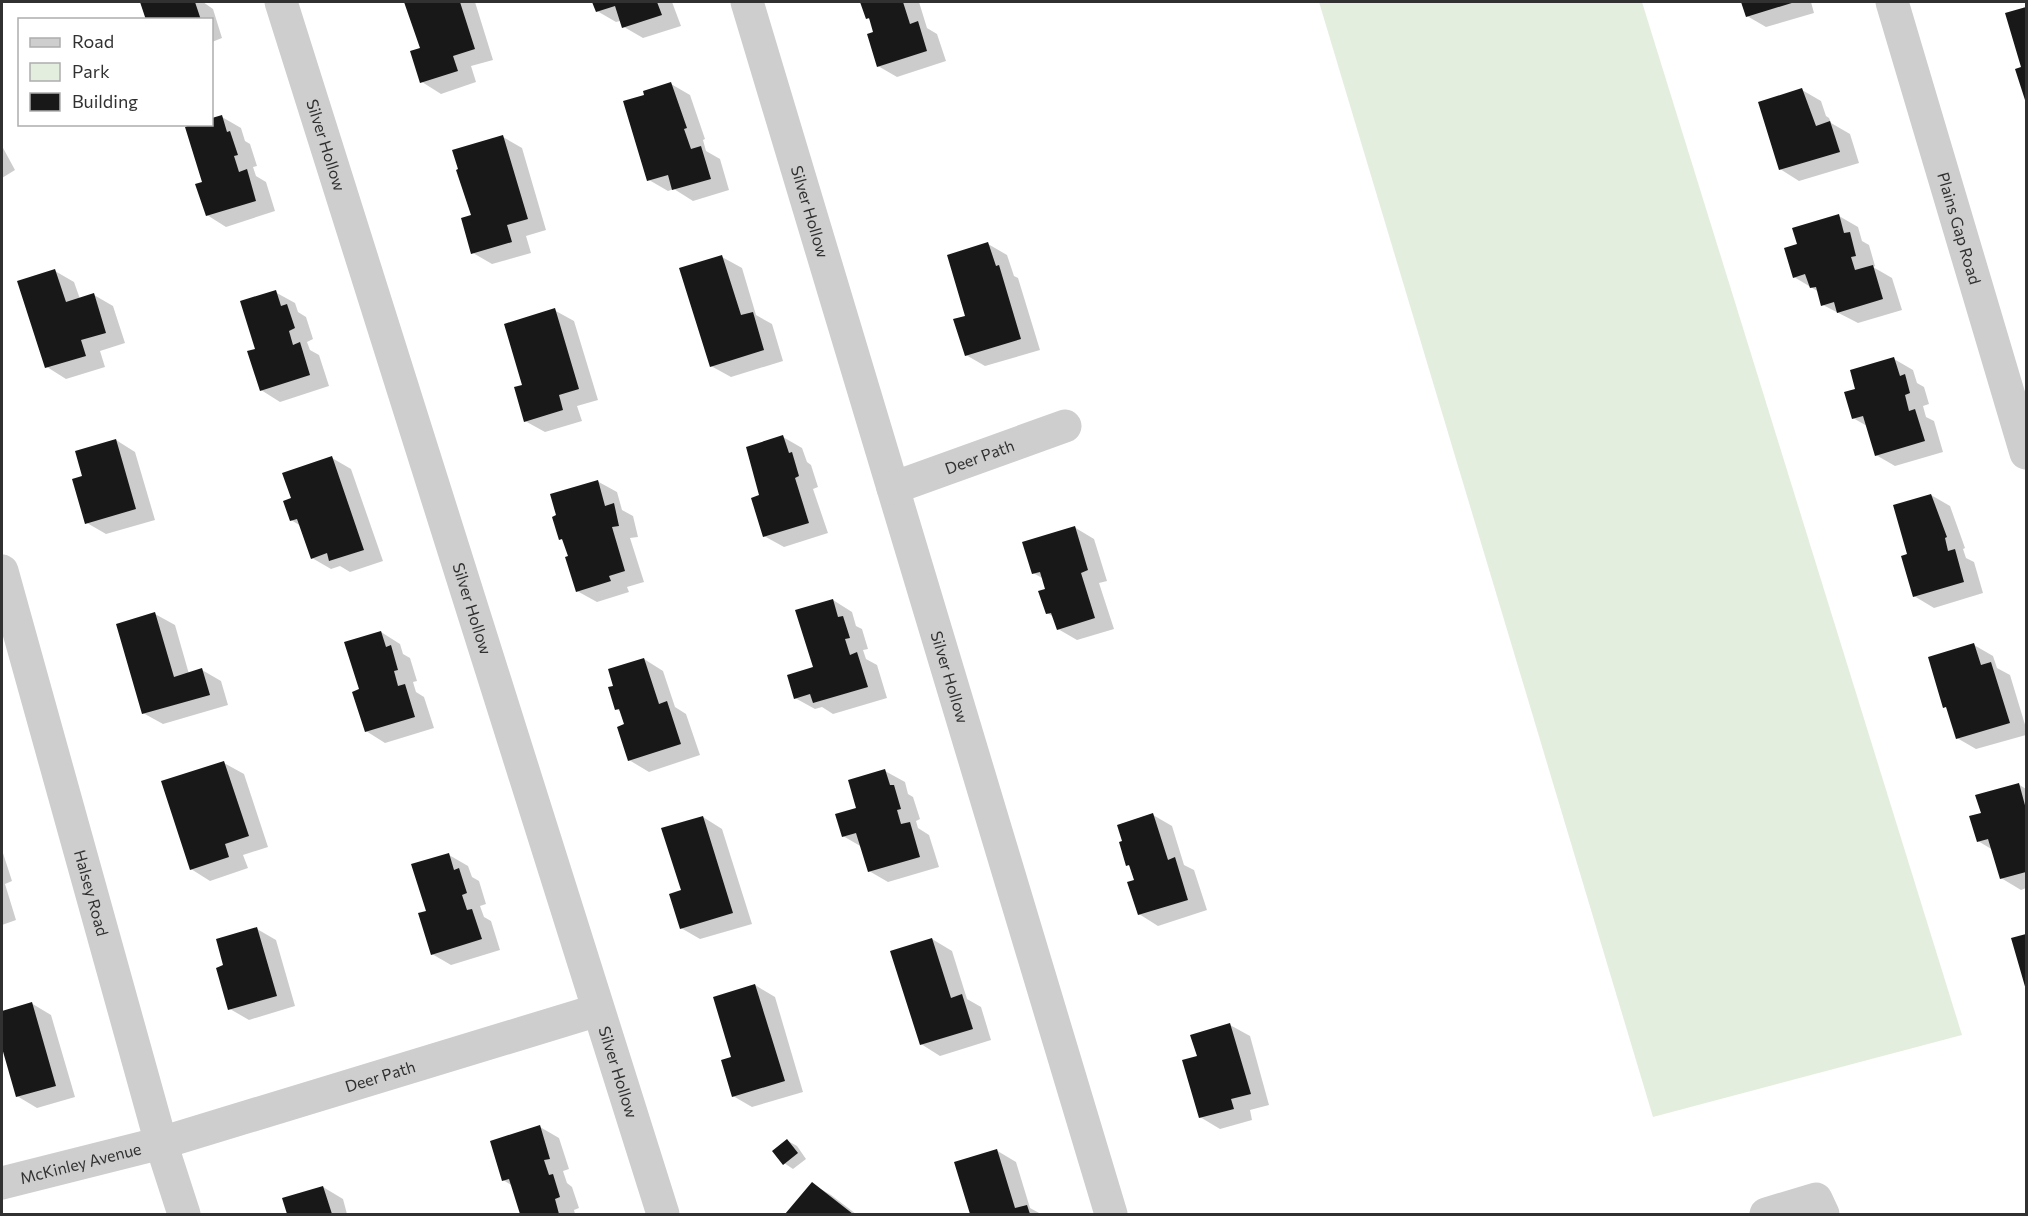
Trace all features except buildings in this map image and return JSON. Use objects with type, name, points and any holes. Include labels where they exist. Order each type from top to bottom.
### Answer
[{"type":"street","name":"Silver Hollow","points":[[281,2],[663,1215]]},
{"type":"street","name":"Silver Hollow","points":[[747,2],[1112,1215]]},
{"type":"street","name":"Plains Gap Road","points":[[1892,2],[2026,453]]},
{"type":"street","name":"Deer Path","points":[[893,488],[1065,426]]},
{"type":"street","name":"Halsey Road","points":[[2,571],[161,1143],[184,1215]]},
{"type":"street","name":"Deer Path","points":[[161,1143],[598,1010]]},
{"type":"street","name":"McKinley Avenue","points":[[2,1183],[161,1143]]},
{"type":"street","points":[[1766,1215],[1816,1199],[1823,1215]]},
{"type":"green space","points":[[1319,2],[1642,2],[1962,1035],[1653,1117]]}]
